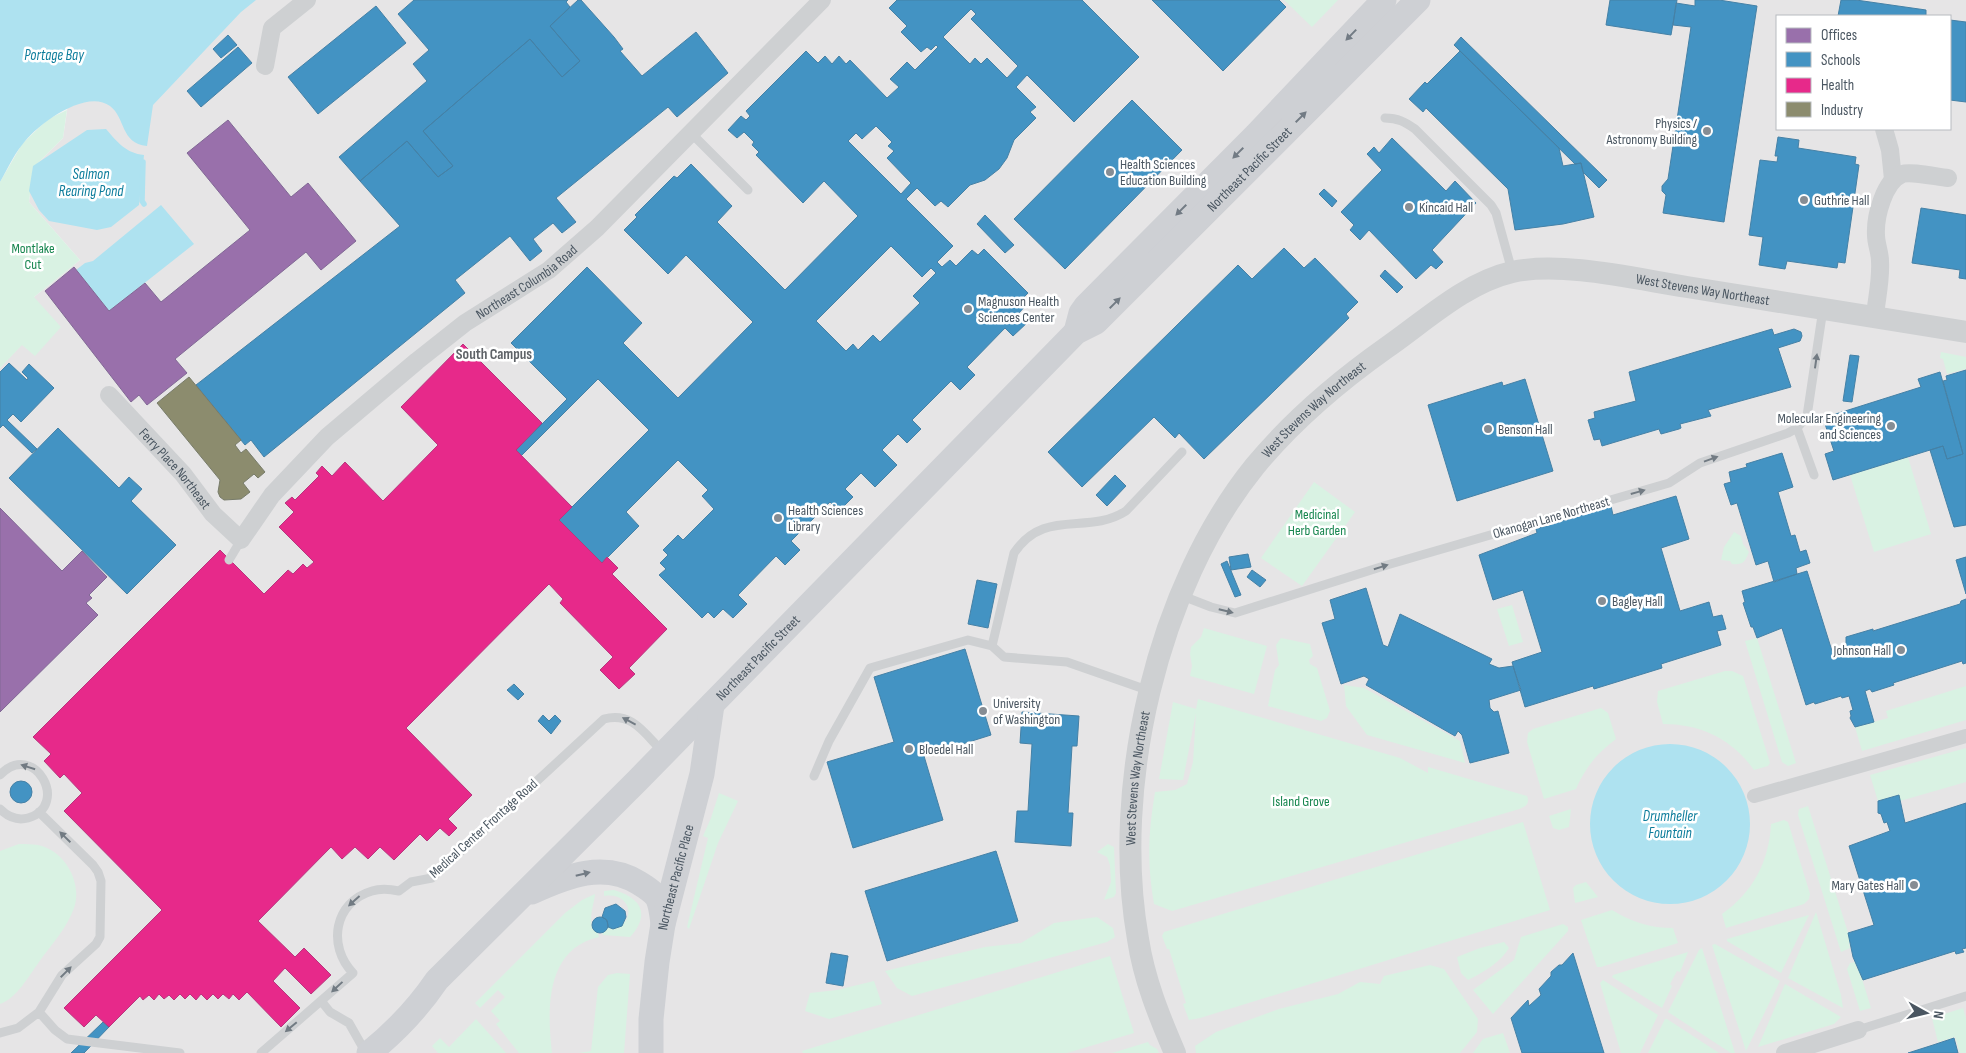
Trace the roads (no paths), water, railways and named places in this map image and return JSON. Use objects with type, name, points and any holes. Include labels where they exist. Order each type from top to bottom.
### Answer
[{"type":"main road","name":"Northeast Pacific Street","points":[[1076,332],[1081,313],[1086,306],[1256,135],[1384,0]]},
{"type":"main road","name":"Northeast Pacific Street","points":[[366,1053],[374,1028],[400,1002],[437,980],[712,705],[1076,332],[1096,322],[1418,0]]},
{"type":"main road","name":"Northeast Pacific Place","points":[[651,1053],[651,1019],[664,924],[702,774],[712,705]]},
{"type":"main road","points":[[521,897],[567,878],[590,872],[612,872],[636,881],[657,898],[664,924]]},
{"type":"street","points":[[265,66],[272,28],[307,0]]},
{"type":"street","name":"Northeast Columbia Road","points":[[241,540],[272,495],[338,427],[465,323],[549,270],[597,228],[822,0]]},
{"type":"street","points":[[1875,312],[1880,276],[1880,259],[1876,234],[1877,217],[1882,199],[1893,178],[1890,150],[1884,130]]},
{"type":"street","points":[[1893,178],[1904,173],[1948,178]]},
{"type":"street","name":"West Stevens Way Northeast","points":[[1175,1053],[1157,1008],[1141,958],[1132,900],[1129,829],[1139,743],[1150,692],[1180,595],[1220,515],[1254,468],[1292,425],[1338,383],[1455,299],[1482,284],[1512,272],[1546,268],[1573,270],[1823,309],[1875,312],[1966,332]]},
{"type":"street","name":"Ferry Place Northeast","points":[[108,395],[183,474],[213,514],[241,540]]},
{"type":"street","points":[[1754,796],[1966,736]]},
{"type":"street","points":[[1784,1053],[1858,1030]]},
{"type":"lane","points":[[1386,118],[1396,118],[1406,122],[1415,129],[1491,204],[1496,213],[1512,272]]},
{"type":"lane","points":[[692,133],[748,190]]},
{"type":"lane","points":[[1814,475],[1797,428],[1807,416],[1809,408],[1823,309]]},
{"type":"lane","name":"Okanogan Lane Northeast","points":[[1180,595],[1210,607],[1235,613],[1387,565],[1670,483],[1700,463],[1788,433],[1797,428]]},
{"type":"lane","points":[[992,646],[1014,553],[1022,540],[1035,531],[1049,526],[1104,521],[1116,518],[1126,511],[1182,452]]},
{"type":"lane","name":"Northeast Columbia Road","points":[[229,560],[241,540]]},
{"type":"lane","points":[[814,776],[829,741],[870,668],[966,640],[992,646],[1004,657],[1067,662],[1150,692]]},
{"type":"lane","name":"Medical Center Frontage Road","points":[[322,1002],[353,973],[345,965],[339,953],[338,927],[342,914],[361,895],[373,890],[399,891],[411,882],[432,878],[604,719],[620,717],[633,722],[664,753]]},
{"type":"lane","points":[[0,775],[11,766],[19,765],[35,769],[41,774],[48,789],[47,798],[39,812],[31,817],[23,819],[14,818],[0,809]]},
{"type":"lane","points":[[0,1033],[18,1028],[39,1012],[62,975],[96,944],[100,937],[101,909],[98,872],[39,812]]},
{"type":"lane","points":[[1858,1030],[1966,996]]},
{"type":"lane","points":[[261,1053],[322,1002],[330,1012],[349,1023],[366,1053]]},
{"type":"lane","points":[[39,1012],[55,1030],[67,1038],[180,1053]]},
{"type":"water","name":"Portage Bay","points":[[0,0],[256,0],[241,12],[153,105],[147,146],[132,140],[124,129],[119,117],[110,106],[100,102],[75,105],[50,119],[29,137],[13,158],[0,182]]},
{"type":"water","name":"Salmon Rearing Pond","points":[[106,129],[127,150],[144,155],[139,205],[111,227],[97,230],[49,221],[39,210],[29,191],[33,166],[87,130]]},
{"type":"water","points":[[161,205],[194,244],[109,311],[76,270],[85,263],[93,261]]},
{"type":"water","name":"Drumheller Fountain","points":[[1678,744],[1708,753],[1727,767],[1737,779],[1744,793],[1749,808],[1749,840],[1744,855],[1737,869],[1727,881],[1715,891],[1693,901],[1678,904],[1662,904],[1647,901],[1625,891],[1603,869],[1591,840],[1590,816],[1593,801],[1603,779],[1625,757],[1654,745]]},
{"type":"waterway","points":[[143,162],[142,201],[144,204]]},
{"type":"place","name":"Physics / Astronomy Building","points":[[1707,131]]},
{"type":"place","name":"Health Sciences Education Building","points":[[1110,172]]},
{"type":"place","name":"Guthrie Hall","points":[[1804,200]]},
{"type":"place","name":"Kincaid Hall","points":[[1409,207]]},
{"type":"place","name":"Magnuson Health Sciences Center","points":[[968,309]]},
{"type":"place","name":"Molecular Engineering and Sciences","points":[[1891,426]]},
{"type":"place","name":"Benson Hall","points":[[1488,429]]},
{"type":"place","name":"Health Sciences Library","points":[[778,518]]},
{"type":"place","name":"Bagley Hall","points":[[1602,601]]},
{"type":"place","name":"Johnson Hall","points":[[1901,650]]},
{"type":"place","name":"University of Washington","points":[[983,711]]},
{"type":"place","name":"Bloedel Hall","points":[[909,749]]},
{"type":"place","name":"Mary Gates Hall","points":[[1914,885]]},
{"type":"district","name":"South Campus","points":[[494,354]]},
{"type":"park label","name":"Montlake Cut","points":[[33,256]]},
{"type":"park label","name":"Medicinal Herb Garden","points":[[1317,522]]},
{"type":"park label","name":"Island Grove","points":[[1301,801]]}]
